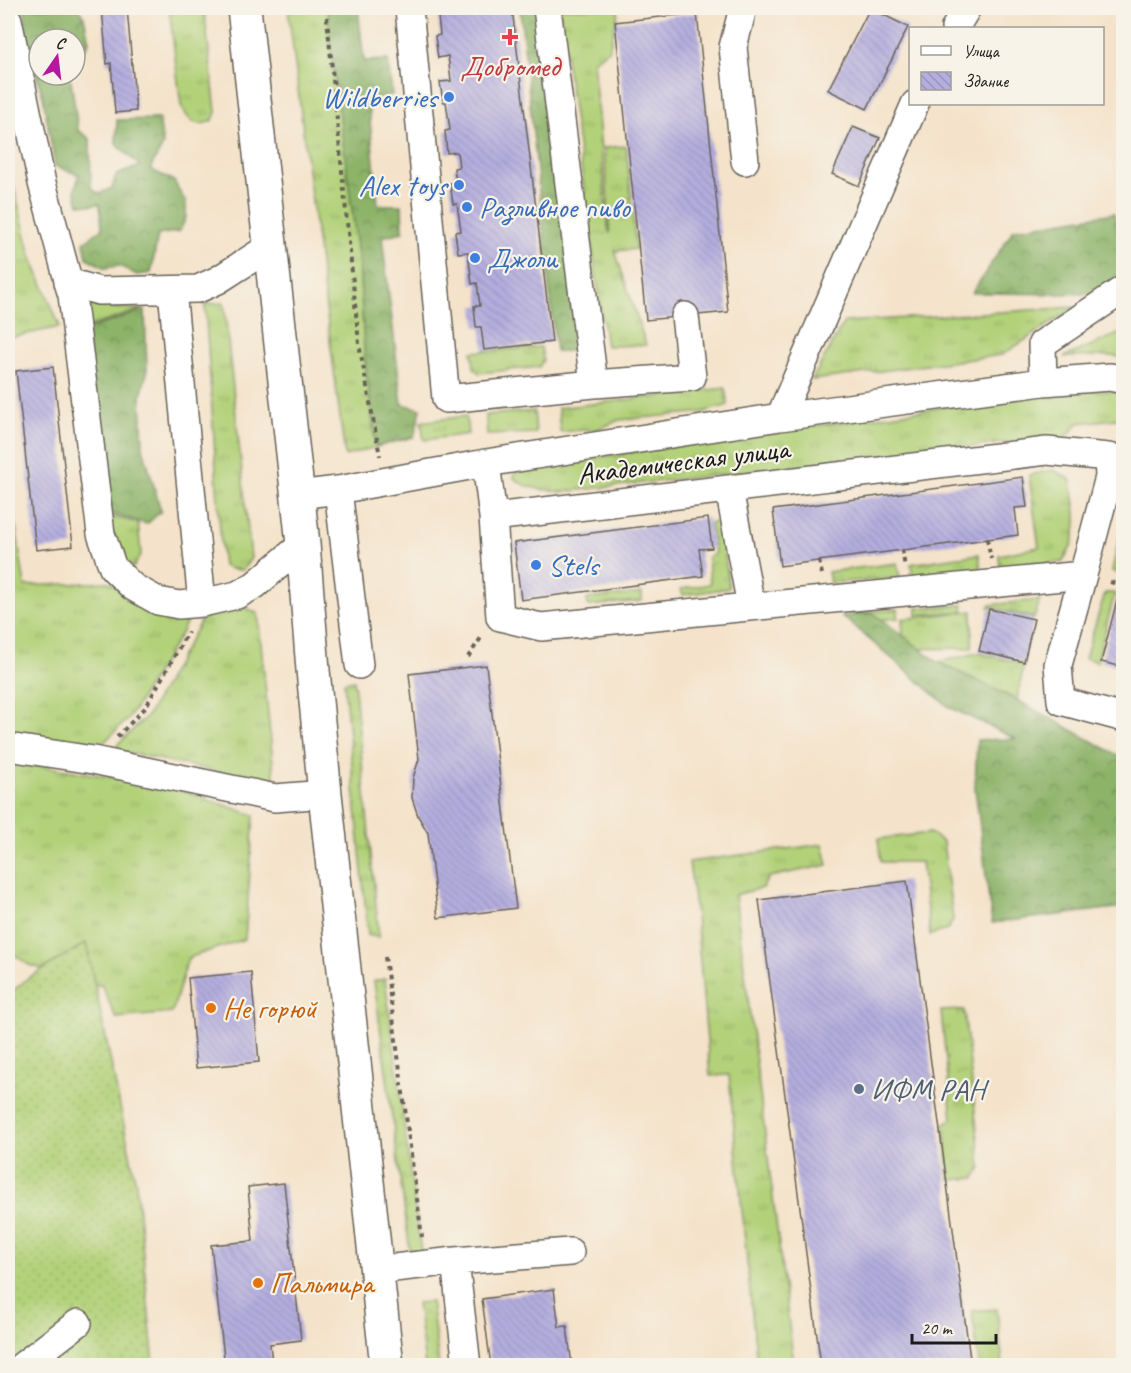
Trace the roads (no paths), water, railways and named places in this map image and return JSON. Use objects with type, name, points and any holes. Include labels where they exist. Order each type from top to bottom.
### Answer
[{"type":"main road","points":[[244,8],[298,495],[325,794],[387,1365]]},
{"type":"street","points":[[409,8],[446,399],[692,377],[685,316]]},
{"type":"street","points":[[547,8],[594,384]]},
{"type":"street","points":[[743,8],[733,47],[745,161]]},
{"type":"street","points":[[956,27],[967,8]]},
{"type":"street","points":[[8,20],[42,183],[70,288],[101,534],[113,568],[134,587],[158,601],[179,605],[197,604],[237,595],[255,585],[303,544]]},
{"type":"street","points":[[780,417],[915,105]]},
{"type":"street","points":[[70,288],[99,291],[198,289],[218,280],[271,246]]},
{"type":"street","points":[[1043,382],[1042,344],[1124,289]]},
{"type":"street","points":[[172,290],[197,604]]},
{"type":"street","points":[[298,495],[780,417],[1043,382],[1110,376],[1124,380]]},
{"type":"street","name":"Академическая улица","points":[[493,517],[1047,451],[1116,459]]},
{"type":"street","points":[[1116,459],[1108,477],[1058,665],[1061,701],[1124,718]]},
{"type":"street","points":[[486,463],[493,517],[500,617],[541,627],[1083,575]]},
{"type":"street","points":[[729,489],[751,606]]},
{"type":"street","points":[[338,490],[359,665]]},
{"type":"street","points":[[8,747],[93,760],[275,798],[325,794]]},
{"type":"street","points":[[376,1270],[570,1252]]},
{"type":"street","points":[[455,1261],[467,1365]]},
{"type":"street","points":[[22,1365],[78,1323]]},
{"type":"place","name":"Добромед","points":[[510,37]]},
{"type":"place","name":"Wildberries","points":[[449,97]]},
{"type":"place","name":"Alex toys","points":[[459,185]]},
{"type":"place","name":"Разливное пиво","points":[[467,207]]},
{"type":"place","name":"Джоли","points":[[475,258]]},
{"type":"place","name":"Stels","points":[[536,565]]},
{"type":"place","name":"Не горюй","points":[[211,1008]]},
{"type":"place","name":"ИФМ РАН","points":[[859,1089]]},
{"type":"place","name":"Пальмира","points":[[258,1283]]}]
